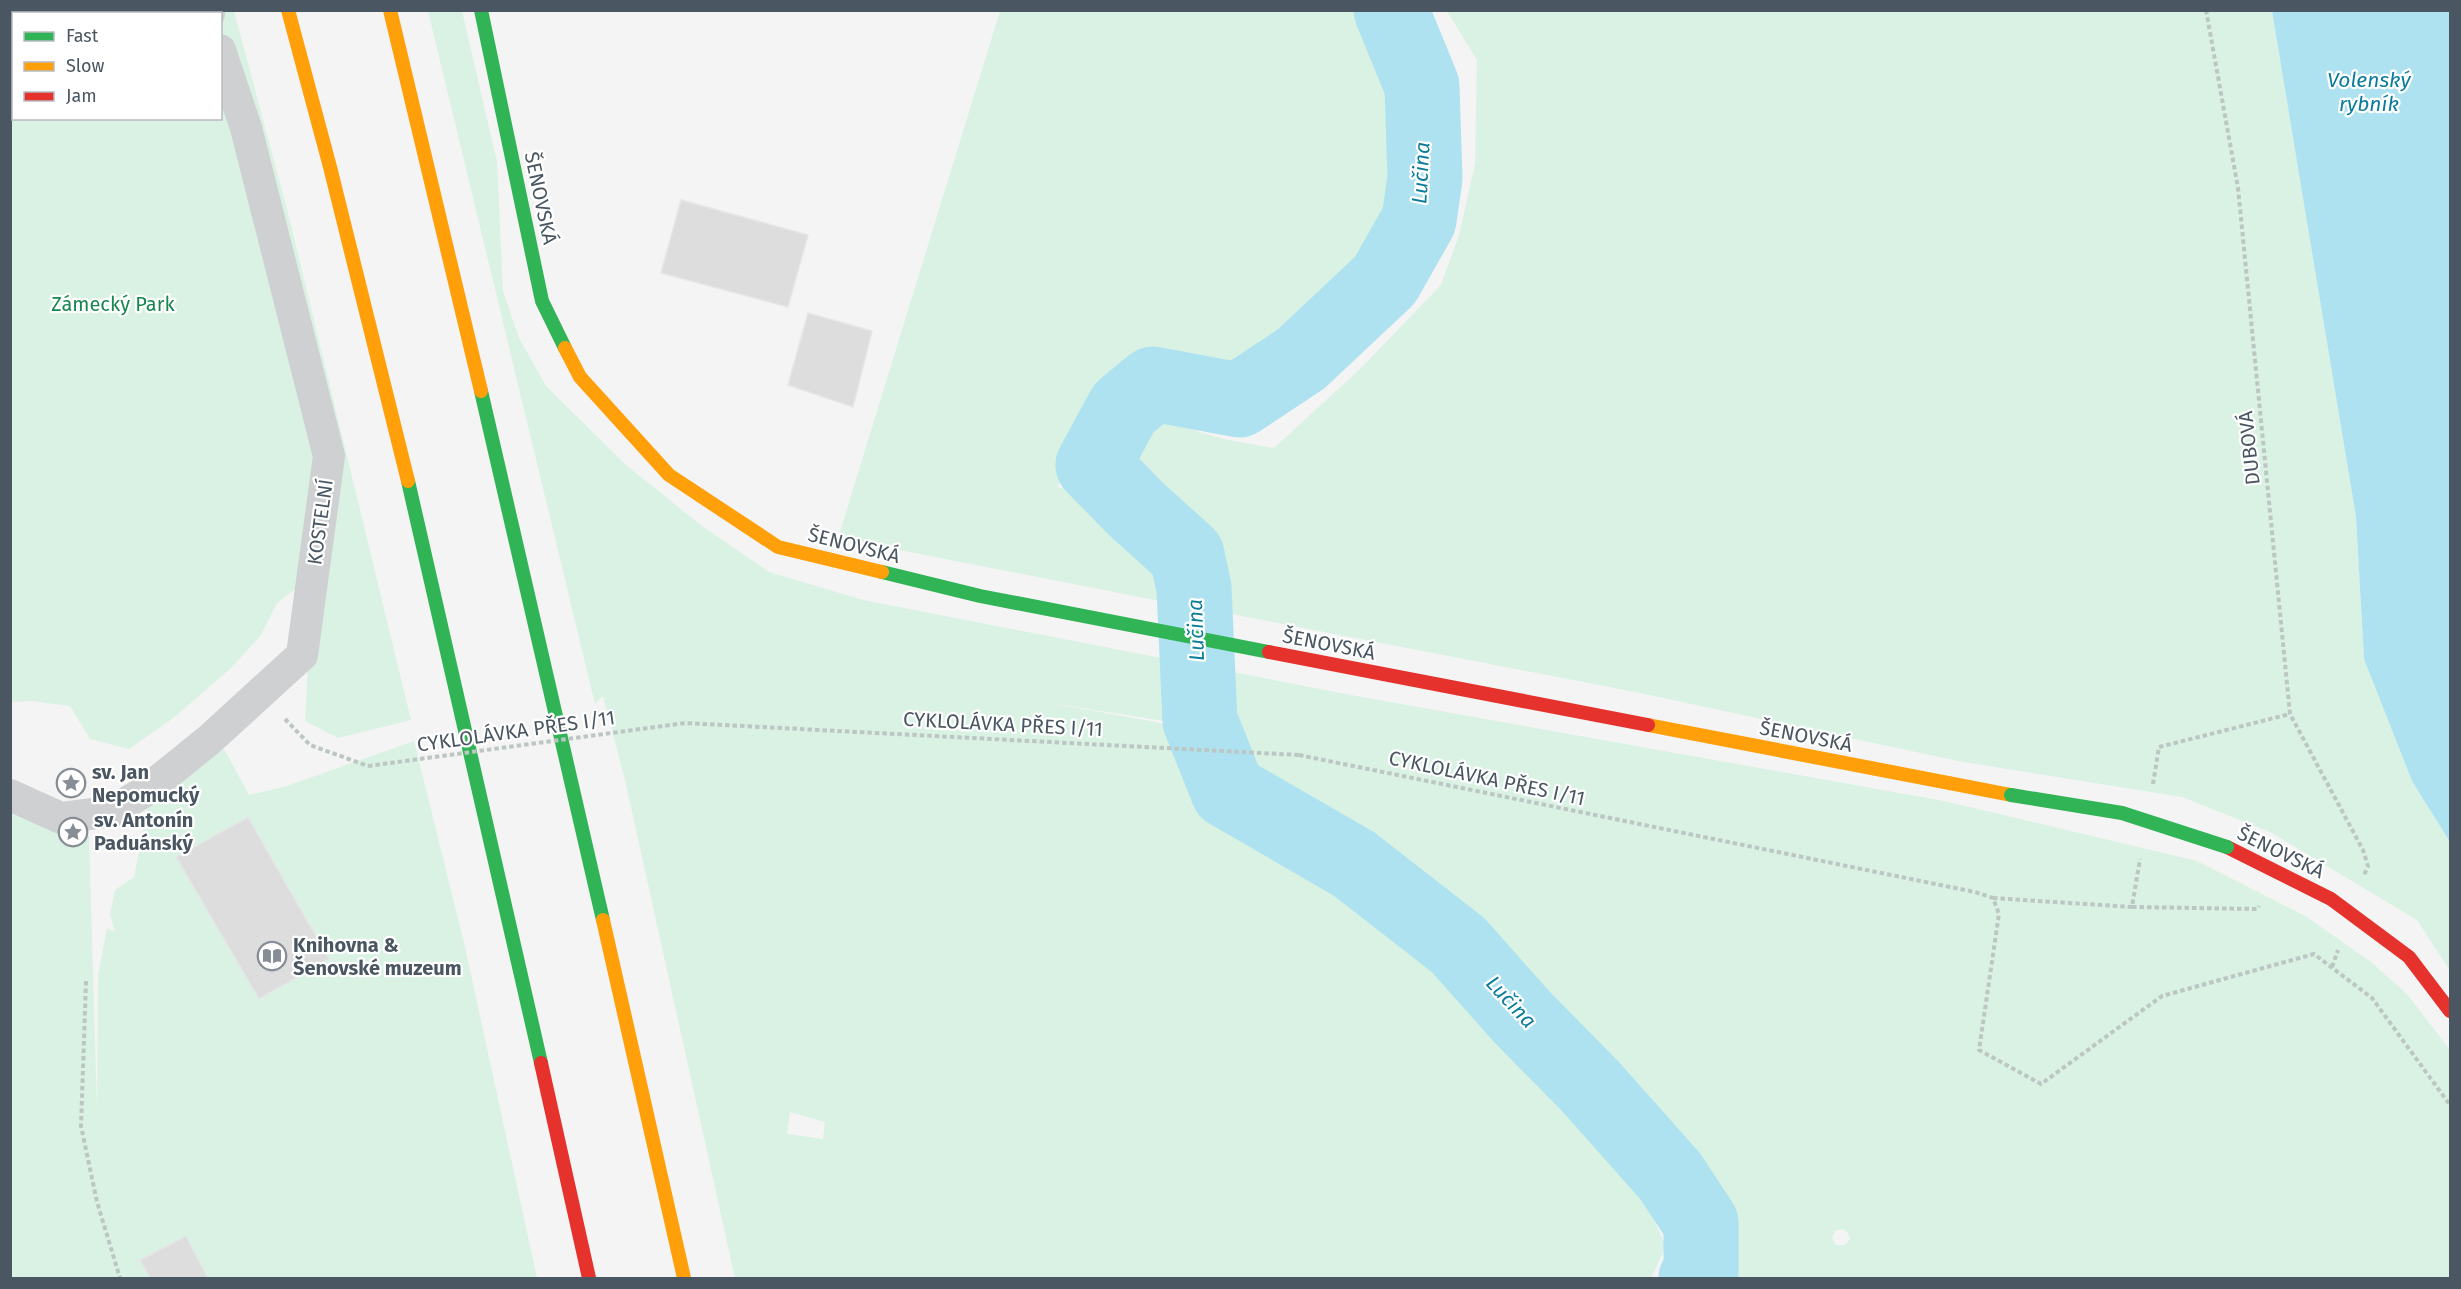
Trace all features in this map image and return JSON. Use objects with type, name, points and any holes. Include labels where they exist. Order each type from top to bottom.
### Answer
[{"type":"main road","points":[[288,10],[321,133],[448,648],[589,1278]]},
{"type":"main road","points":[[390,10],[537,626],[684,1278]]},
{"type":"main road","name":"ŠENOVSKÁ","points":[[481,10],[542,300],[580,377],[669,475],[778,547],[980,596],[2011,795],[2122,813],[2228,847],[2331,899],[2409,957],[2451,1011]]},
{"type":"street","name":"KOSTELNÍ","points":[[10,795],[61,818],[113,811],[147,790],[209,740],[302,655],[329,456],[246,128],[222,56]]},
{"type":"path","name":"DUBOVÁ","points":[[2206,10],[2238,188],[2290,714],[2363,850],[2368,866]]},
{"type":"path","name":"CYKLOLÁVKA PŘES I/11","points":[[260,693],[310,745],[368,766],[685,723],[1299,754],[1975,892],[1993,898],[1999,914],[1979,1050],[2041,1084],[2162,996],[2314,954],[2372,998],[2451,1105]]},
{"type":"path","points":[[2132,907],[2257,909],[2275,871]]},
{"type":"path","points":[[86,981],[81,1126],[97,1202],[120,1278]]},
{"type":"green space","name":"Zámecký Park","points":[[10,11],[234,11],[289,217],[411,720],[338,738],[305,721],[308,665],[327,565],[277,603],[261,635],[232,667],[176,716],[129,749],[90,739],[70,706],[32,701],[11,702]]},
{"type":"green space","points":[[428,11],[462,11],[497,162],[503,291],[519,338],[546,386],[626,465],[702,526],[769,572],[863,600],[1351,695],[1944,801],[2197,861],[2307,917],[2371,962],[2407,994],[2450,1050],[2450,1278],[1732,1278],[1730,1244],[1716,1205],[1583,1047],[1467,934],[1345,846],[1235,782],[1214,729],[1045,702],[1194,729],[1224,802],[1344,870],[1408,917],[1583,1122],[1643,1197],[1666,1246],[1651,1278],[735,1278],[625,780],[603,696],[595,704]],"holes":[[[790,1112],[825,1122],[823,1139],[787,1134]],[[1843,1229],[1848,1233],[1850,1239],[1845,1245],[1836,1245],[1832,1238],[1836,1230]]]},
{"type":"green space","points":[[1000,11],[1371,11],[1401,92],[1402,178],[1374,250],[1339,286],[1262,350],[1215,371],[1153,360],[1117,386],[1057,487],[1099,497],[1172,562],[1180,605],[838,538]]},
{"type":"green space","points":[[1447,11],[2272,11],[2356,517],[2364,659],[2412,781],[2450,842],[2450,971],[2417,920],[2270,832],[2182,797],[1958,761],[1640,693],[1216,611],[1207,536],[1167,492],[1118,461],[1140,429],[1164,421],[1223,439],[1274,448],[1359,370],[1441,285],[1459,235],[1475,164],[1477,60]]},
{"type":"green space","points":[[414,741],[465,947],[537,1278],[11,1278],[10,810],[45,825],[89,836],[97,1109],[98,975],[107,928],[115,932],[110,915],[115,890],[134,877],[148,806],[224,749],[249,795],[284,787]]},
{"type":"water","name":"Volenský rybník","points":[[2272,11],[2450,11],[2450,842],[2412,781],[2364,659],[2356,517]]},
{"type":"building","points":[[681,200],[808,235],[788,307],[661,273]]},
{"type":"building","points":[[808,313],[872,331],[853,407],[788,385]]},
{"type":"building","points":[[248,817],[329,959],[259,999],[176,857]]},
{"type":"building","points":[[186,1236],[208,1278],[150,1278],[140,1260]]},
{"type":"waterway","name":"Lučina","points":[[1391,10],[1422,86],[1425,178],[1419,220],[1385,280],[1301,359],[1239,400],[1153,384],[1124,408],[1093,465],[1136,509],[1187,555],[1194,588],[1200,721],[1228,791],[1354,864],[1458,945],[1522,1017],[1590,1086],[1670,1176],[1701,1223],[1701,1273],[1696,1278]]},
{"type":"traffic: fast","points":[[481,10],[542,301],[565,348]]},
{"type":"traffic: fast","points":[[481,391],[603,920]]},
{"type":"traffic: fast","points":[[408,481],[541,1063]]},
{"type":"traffic: fast","points":[[882,572],[980,596],[1269,652]]},
{"type":"traffic: fast","points":[[2011,795],[2122,813],[2227,847]]},
{"type":"traffic: slow","points":[[288,10],[330,167],[408,481]]},
{"type":"traffic: slow","points":[[390,10],[481,391]]},
{"type":"traffic: slow","points":[[565,348],[580,377],[669,475],[778,547],[882,572]]},
{"type":"traffic: slow","points":[[1648,725],[2011,795]]},
{"type":"traffic: slow","points":[[603,920],[684,1278]]},
{"type":"traffic: jam","points":[[1269,652],[1648,725]]},
{"type":"traffic: jam","points":[[2227,847],[2331,899],[2409,957],[2450,1011]]},
{"type":"traffic: jam","points":[[541,1063],[589,1278]]},
{"type":"place","name":"sv. Jan Nepomucký","points":[[71,783]]},
{"type":"place","name":"sv. Antonín Paduánský","points":[[73,832]]},
{"type":"place","name":"Knihovna & Šenovské muzeum","points":[[272,956]]}]
